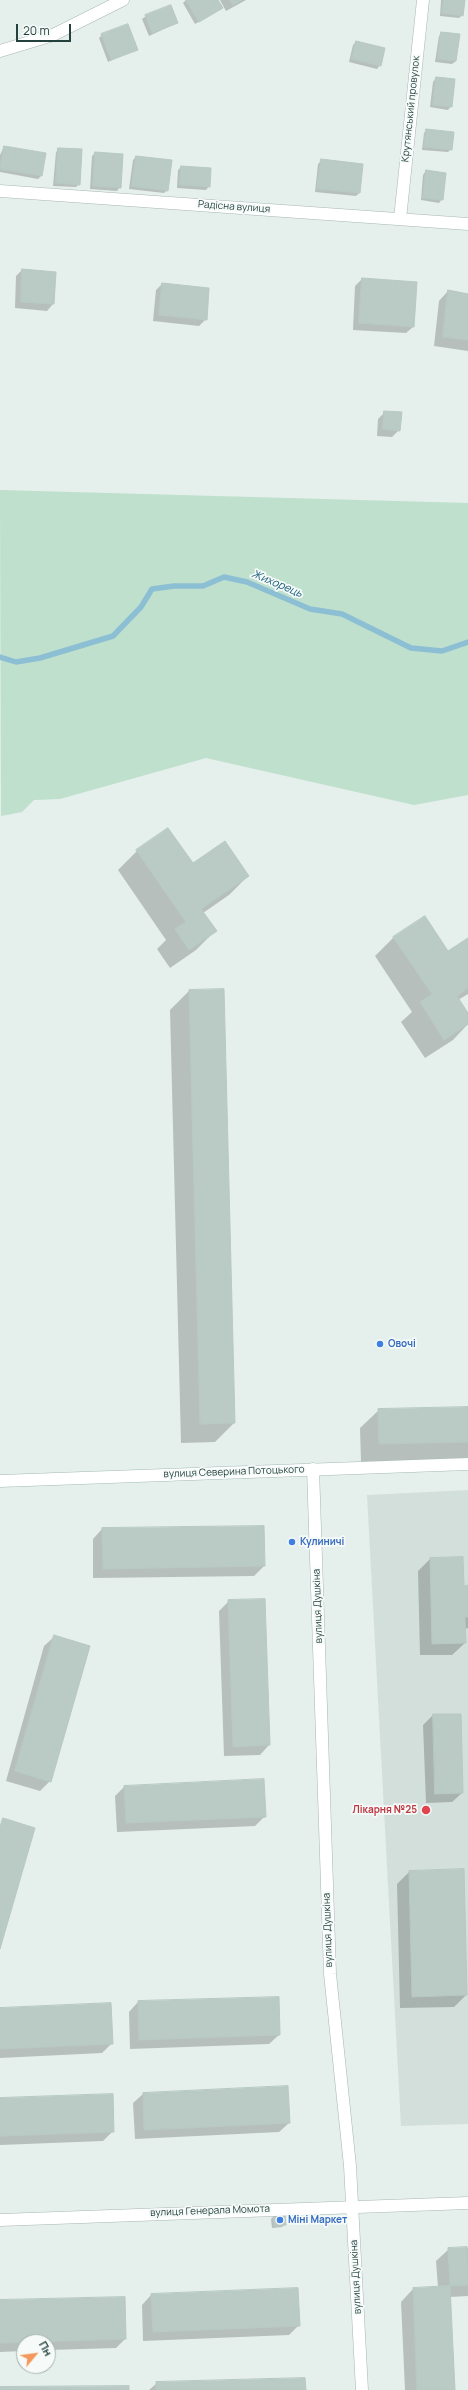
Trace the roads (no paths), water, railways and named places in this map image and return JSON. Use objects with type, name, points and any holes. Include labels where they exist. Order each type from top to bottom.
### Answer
[{"type":"street","points":[[0,51],[53,35],[122,0]]},
{"type":"street","name":"Крутянський провулок","points":[[400,219],[423,0]]},
{"type":"street","name":"Радісна вулиця","points":[[0,191],[468,224]]},
{"type":"street","name":"вулиця Северина Потоцького","points":[[0,1481],[468,1464]]},
{"type":"street","name":"вулиця Душкіна","points":[[313,1469],[330,1974],[350,2166],[362,2390]]},
{"type":"street","name":"вулиця Генерала Момота","points":[[0,2220],[468,2202]]},
{"type":"waterway","name":"Жихорець","points":[[0,657],[16,662],[40,658],[113,636],[141,607],[152,589],[174,586],[203,586],[224,577],[247,582],[310,609],[342,614],[411,648],[442,651],[468,642]]},
{"type":"place","name":"Овочі","points":[[380,1344]]},
{"type":"place","name":"Кулиничі","points":[[292,1542]]},
{"type":"place","name":"Лікарня №25","points":[[426,1810]]},
{"type":"place","name":"Міні Маркет","points":[[280,2220]]}]
